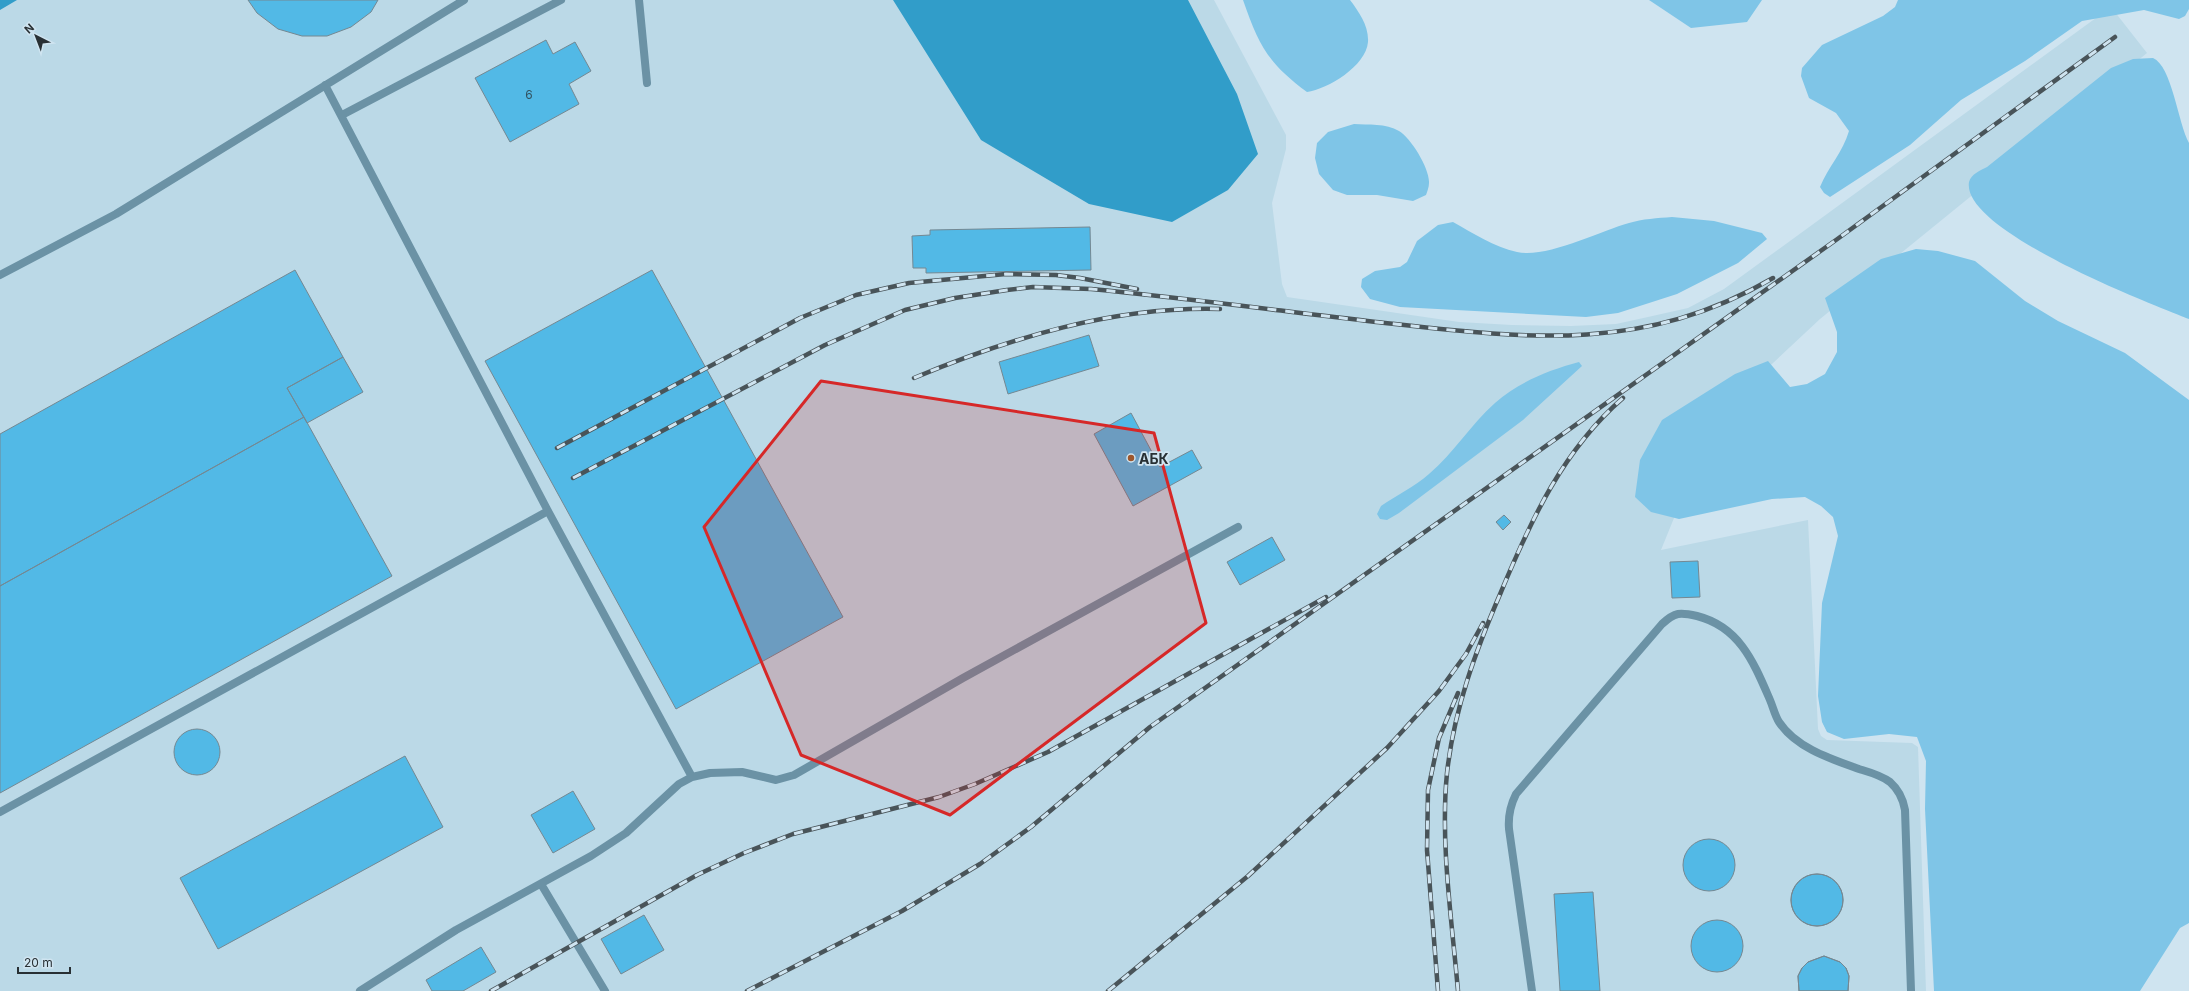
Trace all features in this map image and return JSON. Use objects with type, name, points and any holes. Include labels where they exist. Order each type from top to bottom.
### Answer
[{"type":"lane","points":[[0,275],[116,214],[464,0]]},
{"type":"lane","points":[[342,115],[561,0]]},
{"type":"lane","points":[[639,0],[647,83]]},
{"type":"lane","points":[[325,85],[548,512],[692,777]]},
{"type":"lane","points":[[0,812],[548,512]]},
{"type":"lane","points":[[360,991],[426,948],[591,856],[626,833],[679,784],[692,777],[710,773],[742,772],[776,780],[794,775],[963,678],[1238,527]]},
{"type":"lane","points":[[1532,991],[1509,829],[1508,816],[1511,806],[1516,794],[1662,624],[1673,615],[1685,613],[1719,625],[1747,651],[1778,722],[1793,738],[1833,760],[1877,775],[1889,781],[1898,790],[1904,801],[1905,810],[1912,991]]},
{"type":"lane","points":[[541,884],[605,991]]},
{"type":"highlighted area","points":[[821,381],[1154,433],[1206,623],[950,815],[801,755],[704,527]]},
{"type":"shaded area","points":[[0,0],[1214,0],[1286,135],[1286,149],[1272,203],[1282,284],[1287,297],[1459,322],[1571,326],[1616,324],[1688,308],[1724,289],[2111,7],[2147,53],[1820,319],[1758,377],[1685,491],[1661,550],[1808,520],[1818,729],[1821,736],[1827,740],[1912,743],[1918,747],[1926,991],[0,991]]},
{"type":"shaded area","points":[[0,0],[17,0],[0,10]]},
{"type":"shaded area","points":[[893,0],[1188,0],[1237,94],[1258,154],[1228,190],[1172,222],[1089,204],[981,140]]},
{"type":"shaded area","points":[[1243,0],[1350,0],[1360,14],[1367,30],[1368,42],[1366,51],[1361,60],[1345,75],[1325,86],[1307,92],[1283,72],[1266,52],[1254,30]]},
{"type":"shaded area","points":[[1649,0],[1762,0],[1747,22],[1691,28]]},
{"type":"shaded area","points":[[1898,0],[2189,0],[2189,9],[2185,16],[2179,19],[2144,10],[2082,21],[2025,61],[1961,100],[1910,145],[1830,197],[1824,193],[1820,187],[1843,146],[1849,131],[1836,113],[1809,98],[1801,76],[1802,68],[1822,45],[1883,16],[1895,7]]},
{"type":"shaded area","points":[[2153,58],[2160,63],[2170,83],[2189,143],[2189,319],[2101,282],[2025,243],[1995,222],[1975,201],[1969,182],[1974,175],[1987,167],[2111,68],[2133,59]]},
{"type":"shaded area","points":[[1354,124],[1377,125],[1394,128],[1404,135],[1419,154],[1426,170],[1429,183],[1426,195],[1413,201],[1377,195],[1347,195],[1333,190],[1319,174],[1315,158],[1317,143],[1328,132]]},
{"type":"shaded area","points":[[1672,217],[1714,221],[1762,233],[1767,239],[1738,263],[1677,294],[1618,313],[1586,317],[1400,307],[1370,299],[1361,287],[1362,279],[1375,271],[1400,267],[1407,262],[1417,241],[1438,225],[1453,222],[1500,247],[1517,252],[1529,253],[1542,252],[1557,248],[1634,222]]},
{"type":"shaded area","points":[[1916,249],[1938,251],[1975,261],[2025,301],[2058,321],[2125,353],[2189,400],[2189,923],[2180,928],[2140,991],[1934,991],[1925,809],[1926,761],[1917,737],[1889,734],[1844,739],[1827,732],[1822,722],[1818,696],[1822,603],[1838,536],[1833,517],[1821,506],[1805,497],[1772,499],[1679,519],[1651,512],[1635,497],[1640,460],[1662,420],[1735,374],[1768,361],[1790,387],[1807,384],[1825,374],[1837,352],[1837,332],[1825,298],[1881,259]]},
{"type":"shaded area","points":[[1579,362],[1582,366],[1523,420],[1399,513],[1387,520],[1380,519],[1377,514],[1381,506],[1423,479],[1438,466],[1486,411],[1495,403],[1524,383],[1557,369]]},
{"type":"building","points":[[248,0],[378,0],[371,12],[351,27],[327,36],[302,36],[278,29],[257,13]]},
{"type":"building","points":[[546,40],[553,54],[575,42],[591,71],[569,84],[579,104],[510,142],[475,78]]},
{"type":"building","points":[[1090,227],[1091,270],[926,273],[926,268],[913,268],[912,236],[930,235],[930,230]]},
{"type":"building","points":[[295,270],[343,357],[287,388],[304,417],[0,586],[0,434]]},
{"type":"building","points":[[652,270],[843,617],[676,709],[485,361]]},
{"type":"building","points":[[1089,335],[1099,366],[1008,394],[999,362]]},
{"type":"building","points":[[343,357],[363,392],[307,423],[287,388]]},
{"type":"building","name":"АБК","points":[[1131,413],[1160,467],[1192,450],[1202,468],[1133,506],[1094,434]]},
{"type":"building","points":[[304,417],[392,576],[0,793],[0,586]]},
{"type":"building","points":[[1504,515],[1511,522],[1503,530],[1496,522]]},
{"type":"building","points":[[1272,537],[1285,560],[1240,585],[1227,562]]},
{"type":"building","points":[[1698,561],[1700,597],[1672,598],[1670,562]]},
{"type":"building","points":[[197,729],[210,733],[216,739],[220,752],[216,765],[210,771],[197,775],[184,771],[178,765],[174,752],[178,739],[184,733]]},
{"type":"building","points":[[405,756],[443,827],[218,949],[180,878]]},
{"type":"building","points":[[573,791],[595,829],[553,853],[531,815]]},
{"type":"building","points":[[1709,839],[1723,843],[1731,851],[1735,865],[1731,879],[1723,887],[1709,891],[1695,887],[1687,879],[1683,865],[1687,851],[1695,843]]},
{"type":"building","points":[[1817,874],[1831,878],[1839,886],[1843,900],[1839,914],[1831,922],[1817,926],[1803,922],[1795,914],[1791,900],[1795,886],[1803,878]]},
{"type":"building","points":[[1817,874],[1831,878],[1839,886],[1843,900],[1839,914],[1831,922],[1817,926],[1803,922],[1795,914],[1791,900],[1795,886],[1803,878]]},
{"type":"building","points":[[1593,892],[1600,991],[1560,991],[1554,894]]},
{"type":"building","points":[[644,915],[664,950],[621,974],[601,939]]},
{"type":"building","points":[[1717,920],[1731,924],[1739,932],[1743,946],[1739,960],[1731,968],[1717,972],[1703,968],[1695,960],[1691,946],[1695,932],[1703,924]]},
{"type":"building","points":[[481,947],[496,972],[463,991],[432,991],[426,980]]},
{"type":"building","points":[[1824,956],[1840,962],[1846,968],[1849,976],[1848,991],[1799,991],[1798,976],[1802,968],[1808,962]]},
{"type":"building","points":[[1824,956],[1840,962],[1846,968],[1849,976],[1848,991],[1799,991],[1798,976],[1802,968],[1808,962]]},
{"type":"railway","points":[[747,991],[902,911],[980,864],[1031,827],[1150,727],[1836,240],[2115,37]]},
{"type":"railway","points":[[557,448],[800,318],[856,295],[909,283],[1006,274],[1056,275],[1137,289]]},
{"type":"railway","points":[[573,478],[825,345],[905,310],[955,298],[1033,287],[1091,289],[1481,333],[1579,335],[1628,330],[1676,320],[1724,303],[1773,278]]},
{"type":"railway","points":[[914,378],[987,350],[1063,327],[1141,313],[1180,309],[1220,309]]},
{"type":"railway","points":[[1458,991],[1446,854],[1445,800],[1450,749],[1467,680],[1512,565],[1537,513],[1566,463],[1583,440],[1602,418],[1623,398]]},
{"type":"railway","points":[[491,991],[697,875],[744,853],[793,834],[939,797],[975,784],[1048,752],[1326,597]]},
{"type":"railway","points":[[1108,991],[1248,876],[1387,748],[1439,691],[1466,654],[1483,623]]},
{"type":"railway","points":[[1438,991],[1427,850],[1428,790],[1439,738],[1458,693]]},
{"type":"place","name":"АБК","points":[[1131,458]]}]
